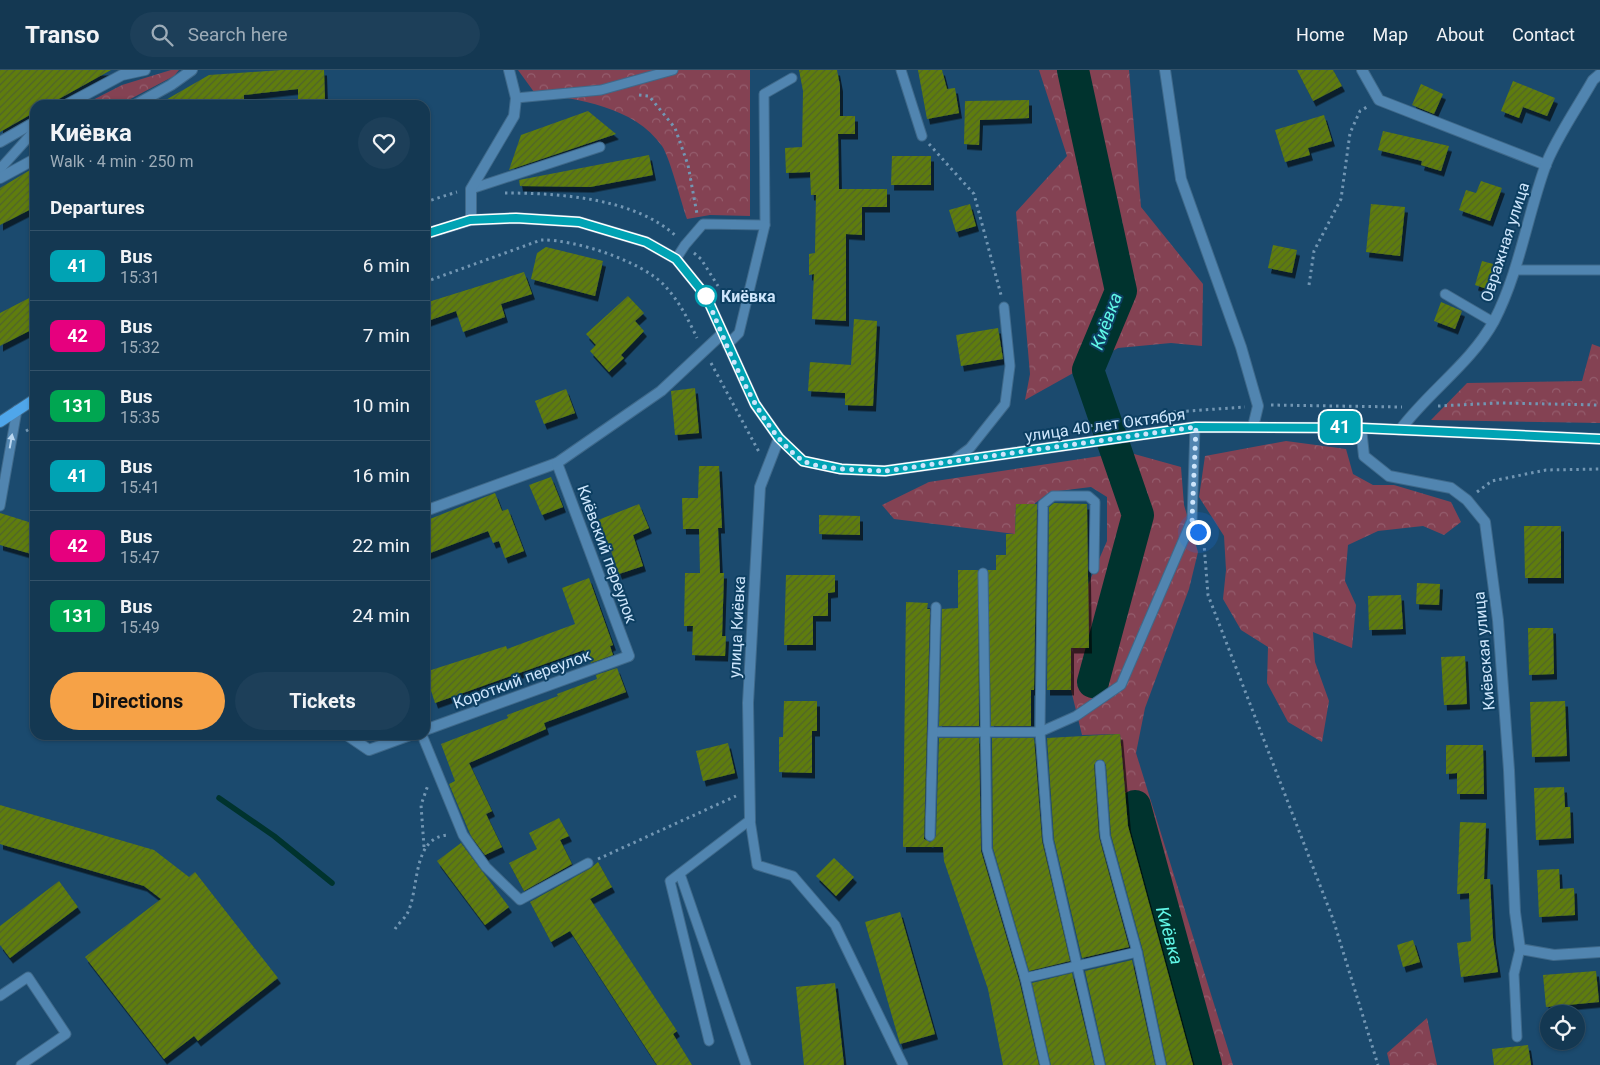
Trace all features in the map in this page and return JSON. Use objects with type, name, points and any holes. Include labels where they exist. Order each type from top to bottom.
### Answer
[{"type":"main road","points":[[430,232],[470,220],[516,218],[579,222],[646,242],[676,259],[706,296],[755,404],[779,438]]},
{"type":"main road","points":[[0,422],[30,401]]},
{"type":"main road","points":[[0,416],[17,410]]},
{"type":"main road","name":"улица 40 лет Октября","points":[[779,438],[803,461],[841,469],[885,471],[1196,427],[1361,428],[1600,439]]},
{"type":"street","points":[[75,100],[122,75],[145,70]]},
{"type":"street","points":[[144,100],[171,85],[192,70]]},
{"type":"street","points":[[470,220],[471,189],[514,116],[516,98],[509,70]]},
{"type":"street","points":[[1165,70],[1181,178],[1241,348],[1258,406],[1253,427]]},
{"type":"street","points":[[1362,70],[1379,100],[1546,165]]},
{"type":"street","name":"Овражная улица","points":[[1400,430],[1417,408],[1452,376],[1493,322],[1514,270],[1546,165],[1592,80],[1600,74]]},
{"type":"street","points":[[0,142],[30,125]]},
{"type":"street","points":[[0,178],[30,162]]},
{"type":"street","points":[[430,509],[557,462],[660,391],[723,333]]},
{"type":"street","name":"Киёвская улица","points":[[1361,428],[1364,456],[1389,476],[1451,488],[1467,500],[1485,522],[1498,620],[1509,770],[1515,912],[1520,949]]},
{"type":"street","name":"улица Киёвка","points":[[750,820],[748,693],[760,487],[779,438]]},
{"type":"street","name":"Киёвский переулок","points":[[557,462],[629,656]]},
{"type":"street","name":"Короткий переулок","points":[[430,728],[629,656]]},
{"type":"street","points":[[354,740],[369,750],[396,740]]},
{"type":"street","points":[[1520,949],[1554,955],[1600,952]]},
{"type":"lane","points":[[516,98],[601,90],[673,70]]},
{"type":"lane","points":[[901,70],[922,136]]},
{"type":"lane","points":[[728,345],[739,333],[765,225],[764,94],[792,78]]},
{"type":"lane","points":[[0,169],[30,136]]},
{"type":"lane","points":[[471,189],[600,147]]},
{"type":"lane","points":[[676,259],[703,224],[765,225]]},
{"type":"lane","points":[[1514,270],[1600,270]]},
{"type":"lane","points":[[1445,294],[1493,322]]},
{"type":"lane","points":[[948,463],[970,448],[1005,404],[1010,366],[1004,307]]},
{"type":"lane","points":[[0,506],[17,410]]},
{"type":"lane","points":[[934,732],[986,734],[1040,732],[1076,716],[1120,685],[1192,520],[1196,427]]},
{"type":"lane","points":[[1094,569],[1095,502],[1088,496],[1053,496],[1043,504],[1040,732],[1048,840],[1100,1065]]},
{"type":"lane","points":[[984,573],[987,849],[1025,978],[1045,1065]]},
{"type":"lane","points":[[930,836],[936,607]]},
{"type":"lane","points":[[424,740],[462,835],[486,867],[520,900],[588,863]]},
{"type":"lane","points":[[1100,765],[1105,836],[1137,952],[1161,1065]]},
{"type":"lane","points":[[709,1042],[670,881],[750,820],[757,865],[793,876],[835,925],[903,1065]]},
{"type":"lane","points":[[680,874],[746,1065]]},
{"type":"lane","points":[[1517,1037],[1514,974],[1520,949]]},
{"type":"lane","points":[[1025,978],[1137,952]]},
{"type":"lane","points":[[0,996],[28,977],[66,1034],[21,1065]]},
{"type":"path","points":[[630,94],[649,96],[675,128],[688,165],[695,210],[703,224]]},
{"type":"path","points":[[1309,285],[1314,251],[1341,199],[1350,133],[1360,111],[1379,100]]},
{"type":"path","points":[[922,136],[974,194],[1004,307]]},
{"type":"path","points":[[430,201],[471,189]]},
{"type":"path","points":[[495,193],[533,193],[589,198],[629,210],[668,229],[701,259],[720,288]]},
{"type":"path","points":[[430,280],[541,240],[553,239],[612,254],[664,285],[683,308],[704,351],[768,467]]},
{"type":"path","points":[[1080,427],[1174,412],[1288,404],[1417,408],[1500,403],[1600,405]]},
{"type":"path","points":[[1467,500],[1492,481],[1546,470],[1600,469]]},
{"type":"path","points":[[1192,520],[1204,544],[1208,595],[1333,919],[1378,1065]]},
{"type":"path","points":[[394,929],[407,914],[424,848],[421,805],[435,764]]},
{"type":"path","points":[[588,863],[735,797],[750,785]]},
{"type":"path","points":[[424,848],[440,835],[462,835]]},
{"type":"green space","points":[[171,70],[179,70],[174,76],[128,100],[93,100],[122,85]]},
{"type":"green space","points":[[518,70],[750,70],[750,216],[710,215],[687,219],[665,152],[650,133],[621,113],[586,102],[534,92]]},
{"type":"green space","points":[[1039,70],[1129,70],[1141,207],[1203,284],[1202,346],[1171,343],[1118,348],[1025,400],[1030,374],[1016,212],[1067,156]]},
{"type":"green space","points":[[1592,344],[1600,347],[1600,423],[1431,420],[1467,383],[1582,381]]},
{"type":"green space","points":[[1286,441],[1346,449],[1353,474],[1373,485],[1394,485],[1451,502],[1461,522],[1444,535],[1423,526],[1378,531],[1348,545],[1345,581],[1356,605],[1352,648],[1313,632],[1315,662],[1329,701],[1322,742],[1288,722],[1267,683],[1268,647],[1241,630],[1223,599],[1226,570],[1224,536],[1199,497],[1205,456]]},
{"type":"green space","points":[[1127,452],[1181,467],[1184,505],[1198,552],[1189,589],[1145,708],[1136,753],[1233,1065],[1193,1065],[1128,826],[1120,734],[1082,735],[1071,690],[1071,648],[1087,587],[1107,541],[1107,497],[1091,487],[1050,492],[1034,504],[1016,504],[1015,534],[894,519],[882,505],[929,482]]},
{"type":"green space","points":[[1427,1018],[1437,1065],[1390,1065],[1387,1053]]},
{"type":"building","points":[[0,70],[111,70],[57,100],[30,100],[30,115],[0,132]]},
{"type":"building","points":[[282,70],[324,70],[325,99],[298,100],[298,89],[244,95],[244,100],[166,100],[209,75]]},
{"type":"building","points":[[799,70],[837,70],[840,86],[840,116],[855,116],[855,134],[838,134],[839,189],[887,189],[887,207],[862,207],[862,235],[846,234],[846,321],[812,319],[814,274],[809,275],[809,254],[815,253],[816,195],[811,195],[810,172],[786,173],[785,148],[802,147],[803,91]]},
{"type":"building","points":[[918,70],[942,70],[947,89],[955,88],[959,113],[927,119]]},
{"type":"building","points":[[1297,70],[1333,70],[1342,86],[1313,101]]},
{"type":"building","points":[[1513,81],[1555,98],[1547,116],[1523,107],[1519,118],[1501,111]]},
{"type":"building","points":[[1421,84],[1443,94],[1434,114],[1412,105]]},
{"type":"building","points":[[1029,100],[1029,118],[980,120],[979,145],[964,144],[965,101]]},
{"type":"building","points":[[588,111],[616,134],[509,170],[521,135]]},
{"type":"building","points":[[1324,115],[1332,141],[1308,148],[1310,155],[1285,162],[1275,130]]},
{"type":"building","points":[[1383,131],[1449,146],[1441,171],[1421,165],[1422,161],[1378,150]]},
{"type":"building","points":[[649,155],[653,175],[590,187],[520,186],[519,180]]},
{"type":"building","points":[[892,156],[931,156],[931,185],[891,185]]},
{"type":"building","points":[[30,170],[30,210],[0,225],[0,188]]},
{"type":"building","points":[[1481,181],[1502,188],[1490,221],[1459,210],[1466,190],[1476,193]]},
{"type":"building","points":[[970,204],[976,226],[956,232],[949,210]]},
{"type":"building","points":[[1371,204],[1405,207],[1400,256],[1366,252]]},
{"type":"building","points":[[1273,245],[1297,250],[1292,273],[1268,268]]},
{"type":"building","points":[[546,247],[603,261],[595,296],[531,279],[537,253]]},
{"type":"building","points":[[1482,261],[1497,265],[1490,290],[1475,285]]},
{"type":"building","points":[[524,272],[532,294],[501,304],[505,317],[463,332],[456,311],[430,320],[430,301]]},
{"type":"building","points":[[628,296],[644,313],[635,321],[644,331],[621,355],[624,358],[609,372],[590,351],[596,345],[586,334]]},
{"type":"building","points":[[30,298],[30,331],[0,346],[0,313]]},
{"type":"building","points":[[1441,302],[1462,311],[1455,329],[1434,321]]},
{"type":"building","points":[[854,319],[877,321],[873,406],[845,405],[845,393],[808,391],[810,362],[851,365]]},
{"type":"building","points":[[998,328],[1003,359],[961,366],[956,335]]},
{"type":"building","points":[[695,388],[699,433],[675,435],[671,391]]},
{"type":"building","points":[[566,389],[575,413],[544,424],[535,401]]},
{"type":"building","points":[[699,466],[719,466],[722,528],[718,528],[720,573],[724,573],[722,636],[726,636],[725,656],[692,655],[693,626],[684,626],[685,573],[700,573],[699,529],[683,529],[682,498],[698,498]]},
{"type":"building","points":[[551,477],[563,507],[542,515],[529,485]]},
{"type":"building","points":[[495,493],[502,511],[508,509],[524,551],[505,558],[499,541],[493,543],[488,531],[430,553],[430,519]]},
{"type":"building","points":[[1054,503],[1087,504],[1089,648],[1071,648],[1071,690],[1047,690],[1049,507]]},
{"type":"building","points":[[639,504],[649,528],[633,535],[643,566],[619,574],[598,520]]},
{"type":"building","points":[[1016,504],[1037,504],[1034,690],[1031,690],[1031,726],[991,726],[988,570],[996,570],[996,555],[1006,555],[1006,534],[1015,534]]},
{"type":"building","points":[[0,513],[30,522],[30,554],[0,545]]},
{"type":"building","points":[[819,515],[860,516],[860,535],[819,534]]},
{"type":"building","points":[[1524,526],[1561,526],[1561,578],[1525,578]]},
{"type":"building","points":[[958,570],[978,570],[979,726],[939,726],[942,609],[958,608]]},
{"type":"building","points":[[786,575],[835,575],[835,592],[828,593],[828,616],[813,616],[813,645],[784,645]]},
{"type":"building","points":[[589,578],[613,645],[610,646],[613,655],[591,663],[584,650],[435,703],[430,688],[430,670],[506,646],[507,649],[575,624],[562,588]]},
{"type":"building","points":[[1417,583],[1440,584],[1439,605],[1416,604]]},
{"type":"building","points":[[1401,595],[1403,629],[1369,630],[1368,596]]},
{"type":"building","points":[[906,602],[928,603],[927,609],[930,609],[924,839],[930,842],[936,836],[939,738],[979,738],[981,851],[1019,980],[1039,1065],[1003,1065],[988,989],[944,861],[943,847],[903,847]]},
{"type":"building","points":[[1528,628],[1553,628],[1554,674],[1529,675]]},
{"type":"building","points":[[1465,656],[1467,704],[1444,705],[1441,657]]},
{"type":"building","points":[[617,668],[626,692],[544,723],[546,729],[469,763],[492,811],[486,814],[502,847],[485,855],[471,836],[449,784],[455,781],[441,744],[508,718],[507,715],[558,696],[557,694],[597,679],[596,675]]},
{"type":"building","points":[[784,701],[817,701],[817,731],[812,731],[812,773],[779,772],[779,737],[783,737]]},
{"type":"building","points":[[1565,701],[1567,756],[1532,757],[1530,702]]},
{"type":"building","points":[[1120,734],[1128,826],[1193,1065],[1167,1065],[1143,951],[1111,835],[1106,765],[1103,760],[1097,760],[1094,765],[1099,837],[1129,947],[1082,958],[1054,839],[1047,738]]},
{"type":"building","points":[[992,738],[1034,738],[1042,841],[1070,961],[1029,971],[993,848]]},
{"type":"building","points":[[728,743],[735,773],[703,781],[696,751]]},
{"type":"building","points":[[1446,745],[1483,745],[1484,794],[1457,794],[1457,773],[1446,774]]},
{"type":"building","points":[[1564,787],[1565,807],[1570,807],[1571,838],[1536,840],[1534,788]]},
{"type":"building","points":[[0,805],[154,850],[189,877],[195,872],[278,978],[198,1041],[194,1036],[164,1059],[85,957],[161,899],[144,886],[0,844]]},
{"type":"building","points":[[559,818],[569,836],[560,840],[572,864],[524,891],[509,863],[537,849],[529,833]]},
{"type":"building","points":[[1460,822],[1486,823],[1484,879],[1490,879],[1493,938],[1498,972],[1461,977],[1457,943],[1471,941],[1469,893],[1457,894]]},
{"type":"building","points":[[461,843],[509,907],[485,925],[437,861]]},
{"type":"building","points":[[834,858],[854,877],[836,896],[816,876]]},
{"type":"building","points":[[598,862],[612,887],[590,899],[677,1031],[673,1034],[692,1065],[657,1065],[570,931],[551,942],[530,902],[591,868]]},
{"type":"building","points":[[1559,869],[1560,889],[1574,888],[1575,915],[1539,917],[1537,870]]},
{"type":"building","points":[[59,881],[78,907],[10,958],[0,945],[0,926]]},
{"type":"building","points":[[900,912],[935,1034],[900,1044],[865,922]]},
{"type":"building","points":[[1413,940],[1420,962],[1403,967],[1397,945]]},
{"type":"building","points":[[1132,960],[1155,1065],[1106,1065],[1085,971]]},
{"type":"building","points":[[1596,971],[1599,1002],[1546,1005],[1543,975]]},
{"type":"building","points":[[1072,973],[1094,1065],[1051,1065],[1032,983]]},
{"type":"building","points":[[835,983],[844,1065],[804,1065],[796,987]]},
{"type":"building","points":[[1528,1045],[1531,1065],[1494,1065],[1492,1049]]},
{"type":"waterway","name":"Киёвка","points":[[1073,70],[1121,291],[1088,370],[1138,515],[1093,682]]},
{"type":"waterway","points":[[219,798],[274,836],[332,883]]},
{"type":"waterway","name":"Киёвка","points":[[1135,806],[1206,1065]]},
{"type":"bus line","name":"41","points":[[430,232],[470,220],[516,218],[579,222],[646,242],[676,259],[706,296],[755,404],[779,438],[803,461],[841,469],[885,471],[1196,427],[1283,426],[1361,428],[1600,439]]},
{"type":"place","name":"Киёвка","points":[[706,296]]},
{"type":"route","points":[[706,296],[755,404],[779,438],[803,461],[841,469],[885,471],[1196,427],[1192,520],[1198,532]]}]
